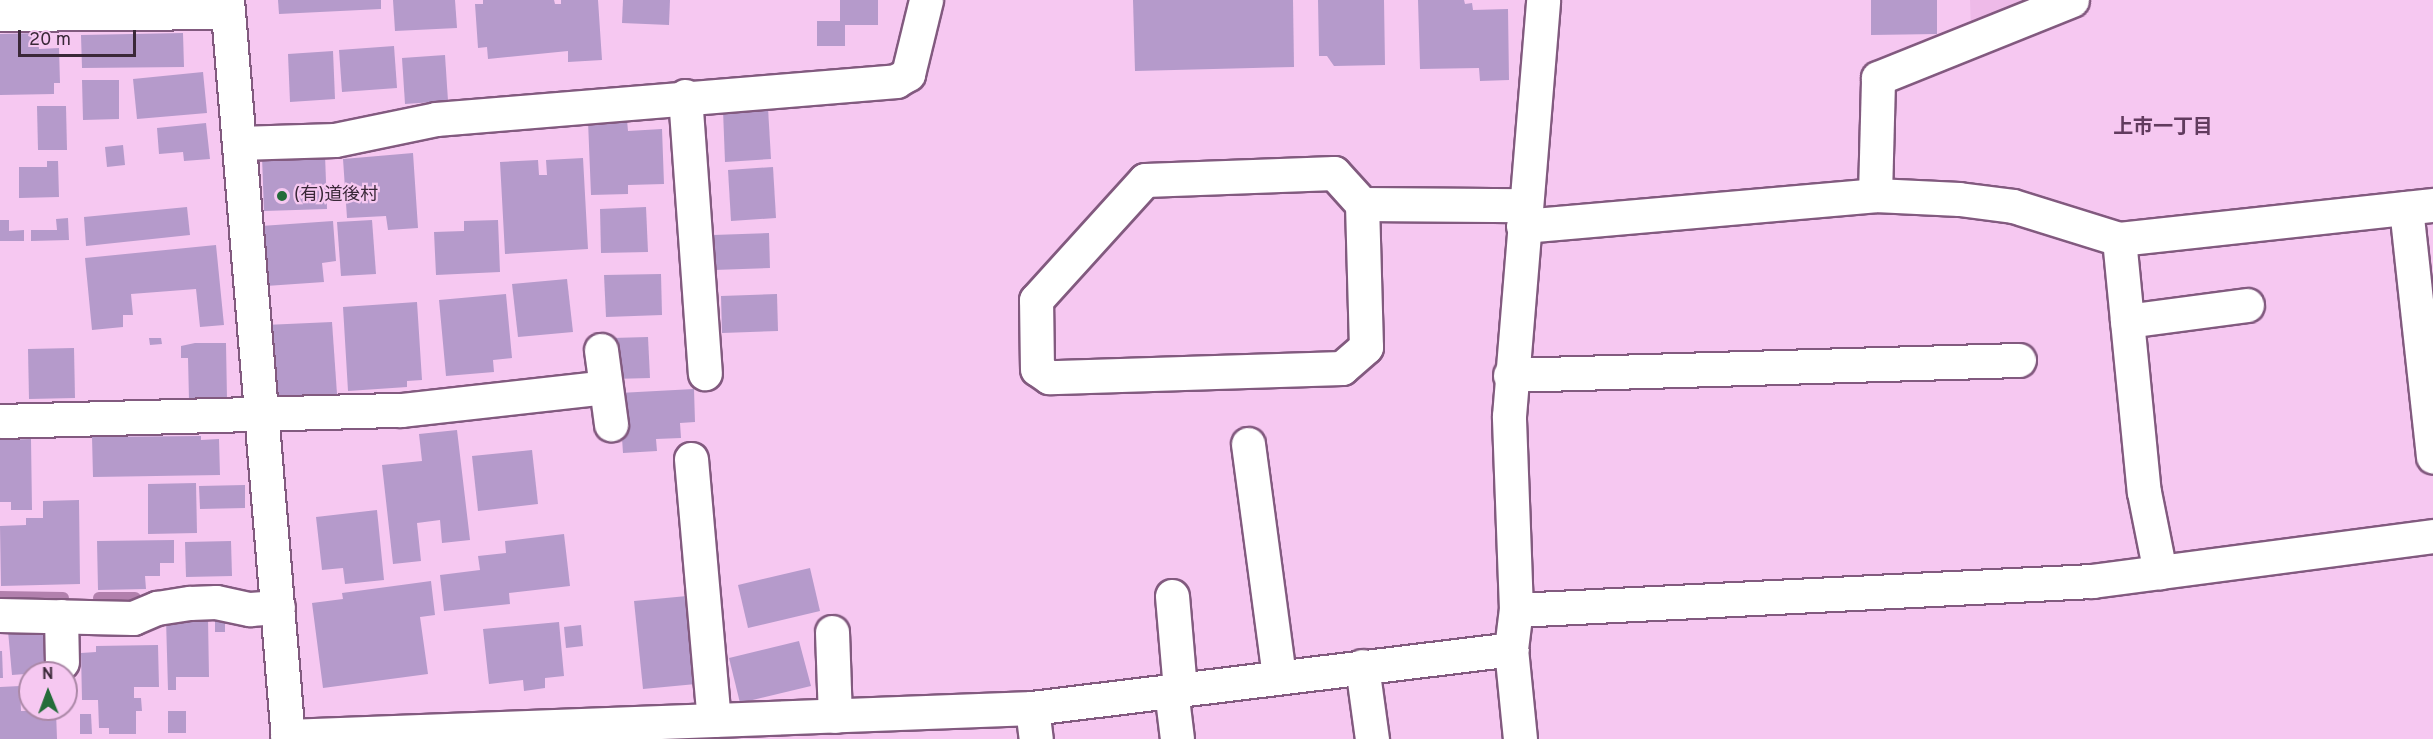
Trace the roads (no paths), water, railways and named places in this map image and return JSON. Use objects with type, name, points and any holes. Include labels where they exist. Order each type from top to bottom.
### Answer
[{"type":"street","points":[[239,143],[334,140],[436,119],[685,96],[897,81],[908,74],[926,0]]},
{"type":"street","points":[[1520,739],[1511,649],[1516,610],[1510,375],[1543,0]]},
{"type":"street","points":[[1875,195],[1878,78],[2072,0]]},
{"type":"street","points":[[0,14],[227,6],[287,738],[835,716],[1034,723],[1175,690],[1511,649]]},
{"type":"street","points":[[685,96],[705,373]]},
{"type":"street","points":[[1362,204],[1366,347],[1342,368],[1049,377],[1037,369],[1036,300],[1145,180],[1334,173],[1362,204],[1524,215],[1875,195],[1959,199],[2013,206],[2119,239],[2419,206],[2433,457]]},
{"type":"street","points":[[2119,239],[2144,492],[2160,572]]},
{"type":"street","points":[[2127,321],[2247,305]]},
{"type":"street","points":[[601,350],[611,424]]},
{"type":"street","points":[[1510,375],[2019,360]]},
{"type":"street","points":[[0,421],[401,410],[605,387]]},
{"type":"street","points":[[1248,444],[1279,677]]},
{"type":"street","points":[[691,459],[714,720]]},
{"type":"street","points":[[1516,610],[2091,581],[2433,536]]},
{"type":"street","points":[[1172,596],[1177,739]]},
{"type":"street","points":[[0,615],[133,618],[157,608],[190,603],[216,602],[249,609],[278,607]]},
{"type":"street","points":[[60,616],[62,661]]},
{"type":"street","points":[[832,632],[835,716]]},
{"type":"street","points":[[1362,666],[1372,739]]},
{"type":"waterway","points":[[0,597],[63,598]]},
{"type":"waterway","points":[[99,598],[135,598]]},
{"type":"place","name":"(有)道後村","points":[[282,196]]},
{"type":"district","name":"上市一丁目","points":[[2163,128]]}]
